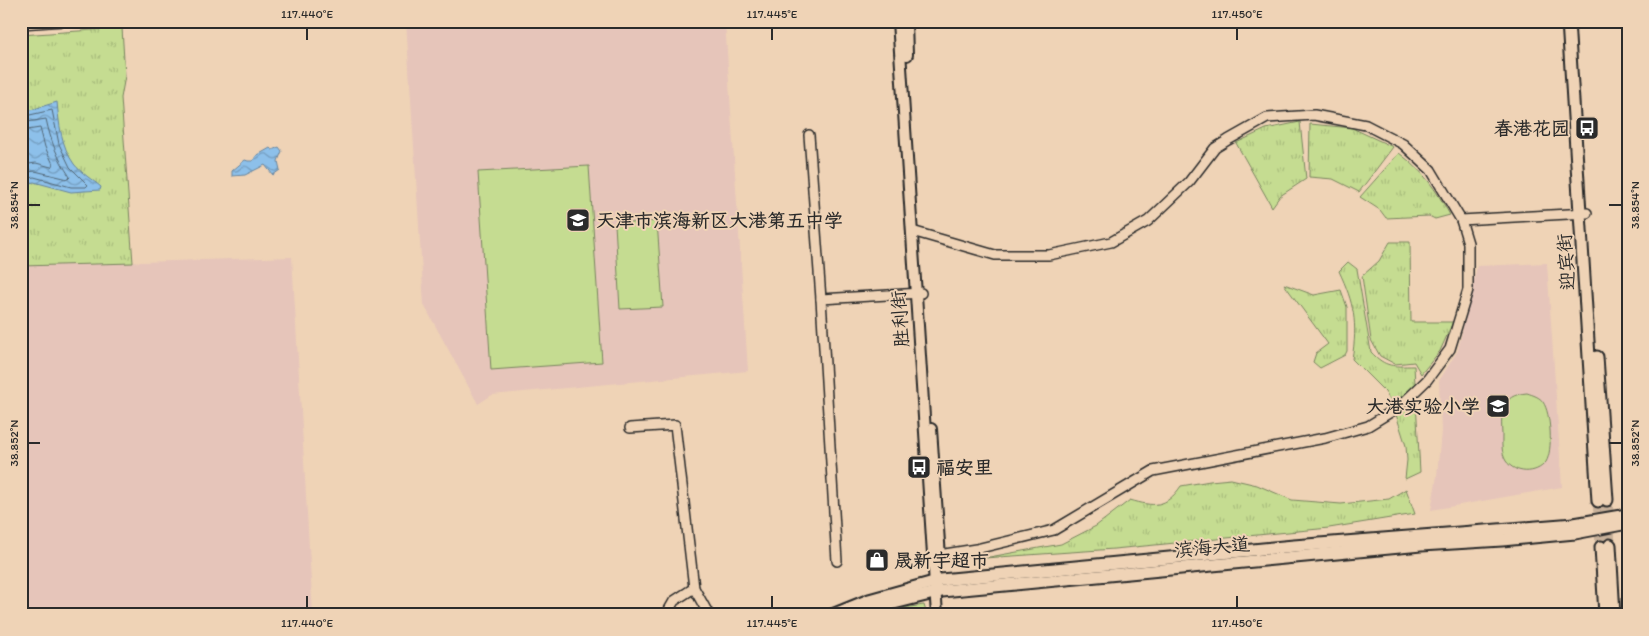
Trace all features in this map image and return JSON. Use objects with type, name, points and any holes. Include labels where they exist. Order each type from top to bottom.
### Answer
[{"type":"main road","name":"迎宾街","points":[[1568,21],[1584,214]]},
{"type":"main road","name":"迎宾街","points":[[1575,21],[1584,214],[1602,501]]},
{"type":"main road","points":[[1575,529],[1628,517]]},
{"type":"main road","name":"滨海大道","points":[[855,615],[938,586],[1422,545],[1502,540],[1575,529]]},
{"type":"main road","name":"滨海大道","points":[[832,615],[869,600],[938,586],[1284,547],[1421,537],[1575,529]]},
{"type":"main road","points":[[1606,615],[1606,546],[1614,615]]},
{"type":"street","points":[[21,24],[64,21]]},
{"type":"street","name":"胜利街","points":[[898,21],[915,231]]},
{"type":"street","name":"胜利街","points":[[906,21],[918,294],[938,586],[943,615]]},
{"type":"street","points":[[915,231],[995,255],[1049,255],[1111,242],[1148,221],[1189,182],[1215,148],[1267,118],[1314,115],[1366,125],[1403,144],[1431,170],[1461,220],[1468,243],[1468,290],[1450,349],[1427,380],[1399,407],[1368,426],[1325,438],[1153,471],[1054,530],[976,549],[940,555]]},
{"type":"street","points":[[809,135],[837,561]]},
{"type":"street","points":[[1461,220],[1584,214]]},
{"type":"street","points":[[821,299],[918,294]]},
{"type":"street","name":"胜利街","points":[[918,294],[940,555],[937,615]]},
{"type":"street","points":[[630,428],[676,425],[694,588],[705,614]]},
{"type":"street","points":[[666,615],[674,601],[694,588]]},
{"type":"shaded area","name":"天津市滨海新区大港第五中学","points":[[406,21],[725,21],[748,371],[492,395],[478,404],[424,305]]},
{"type":"shaded area","points":[[292,257],[313,615],[21,615],[21,266]]},
{"type":"shaded area","name":"大港实验小学","points":[[1547,263],[1562,487],[1431,510],[1437,476],[1441,431],[1439,381],[1458,350],[1477,266]]},
{"type":"green space","points":[[122,28],[125,76],[121,98],[133,263],[21,266],[21,35]]},
{"type":"green space","points":[[1300,122],[1306,179],[1280,196],[1272,207],[1236,143],[1266,129]]},
{"type":"green space","points":[[1310,124],[1352,128],[1393,147],[1359,192],[1333,179],[1309,177]]},
{"type":"green space","points":[[1399,153],[1428,181],[1450,215],[1435,219],[1429,216],[1386,218],[1380,210],[1360,197]]},
{"type":"green space","points":[[589,166],[602,362],[491,370],[478,172]]},
{"type":"green space","points":[[657,221],[663,307],[620,309],[615,224]]},
{"type":"green space","points":[[1390,242],[1410,242],[1411,322],[1453,322],[1440,351],[1421,374],[1414,362],[1395,364],[1380,356],[1371,340],[1362,276],[1379,261]]},
{"type":"green space","points":[[1348,262],[1357,269],[1371,352],[1381,361],[1390,365],[1414,366],[1420,472],[1405,479],[1406,446],[1393,405],[1385,392],[1352,359],[1355,335],[1353,314],[1348,293],[1339,271]]},
{"type":"green space","points":[[1284,284],[1314,295],[1341,290],[1347,307],[1347,351],[1345,355],[1320,368],[1313,362],[1316,353],[1328,344]]},
{"type":"green space","points":[[1527,393],[1536,396],[1546,407],[1550,441],[1550,450],[1546,462],[1531,471],[1520,470],[1510,465],[1504,458],[1502,448],[1502,413],[1504,406],[1512,397]]},
{"type":"green space","points":[[1231,479],[1257,485],[1292,500],[1341,504],[1389,499],[1406,489],[1415,514],[1329,528],[1114,549],[984,558],[1061,544],[1096,526],[1130,500],[1146,504],[1159,504],[1170,498],[1181,486]]},
{"type":"green space","points":[[924,605],[927,615],[884,615],[903,608]]},
{"type":"water","points":[[57,102],[61,134],[66,150],[74,164],[101,187],[100,190],[71,192],[34,182],[21,185],[21,112]]},
{"type":"water","points":[[279,147],[282,151],[278,161],[280,170],[273,175],[265,165],[245,175],[232,176],[232,171],[245,160],[253,161],[256,156],[270,148],[272,150]]},
{"type":"tunnel","points":[[1607,500],[1610,545]]},
{"type":"tunnel","points":[[1598,501],[1601,547]]},
{"type":"place","name":"春港花园","points":[[1587,128]]},
{"type":"place","name":"天津市滨海新区大港第五中学","points":[[578,220]]},
{"type":"place","name":"大港实验小学","points":[[1498,406]]},
{"type":"place","name":"福安里","points":[[919,467]]},
{"type":"place","name":"晟新宇超市","points":[[877,560]]}]
